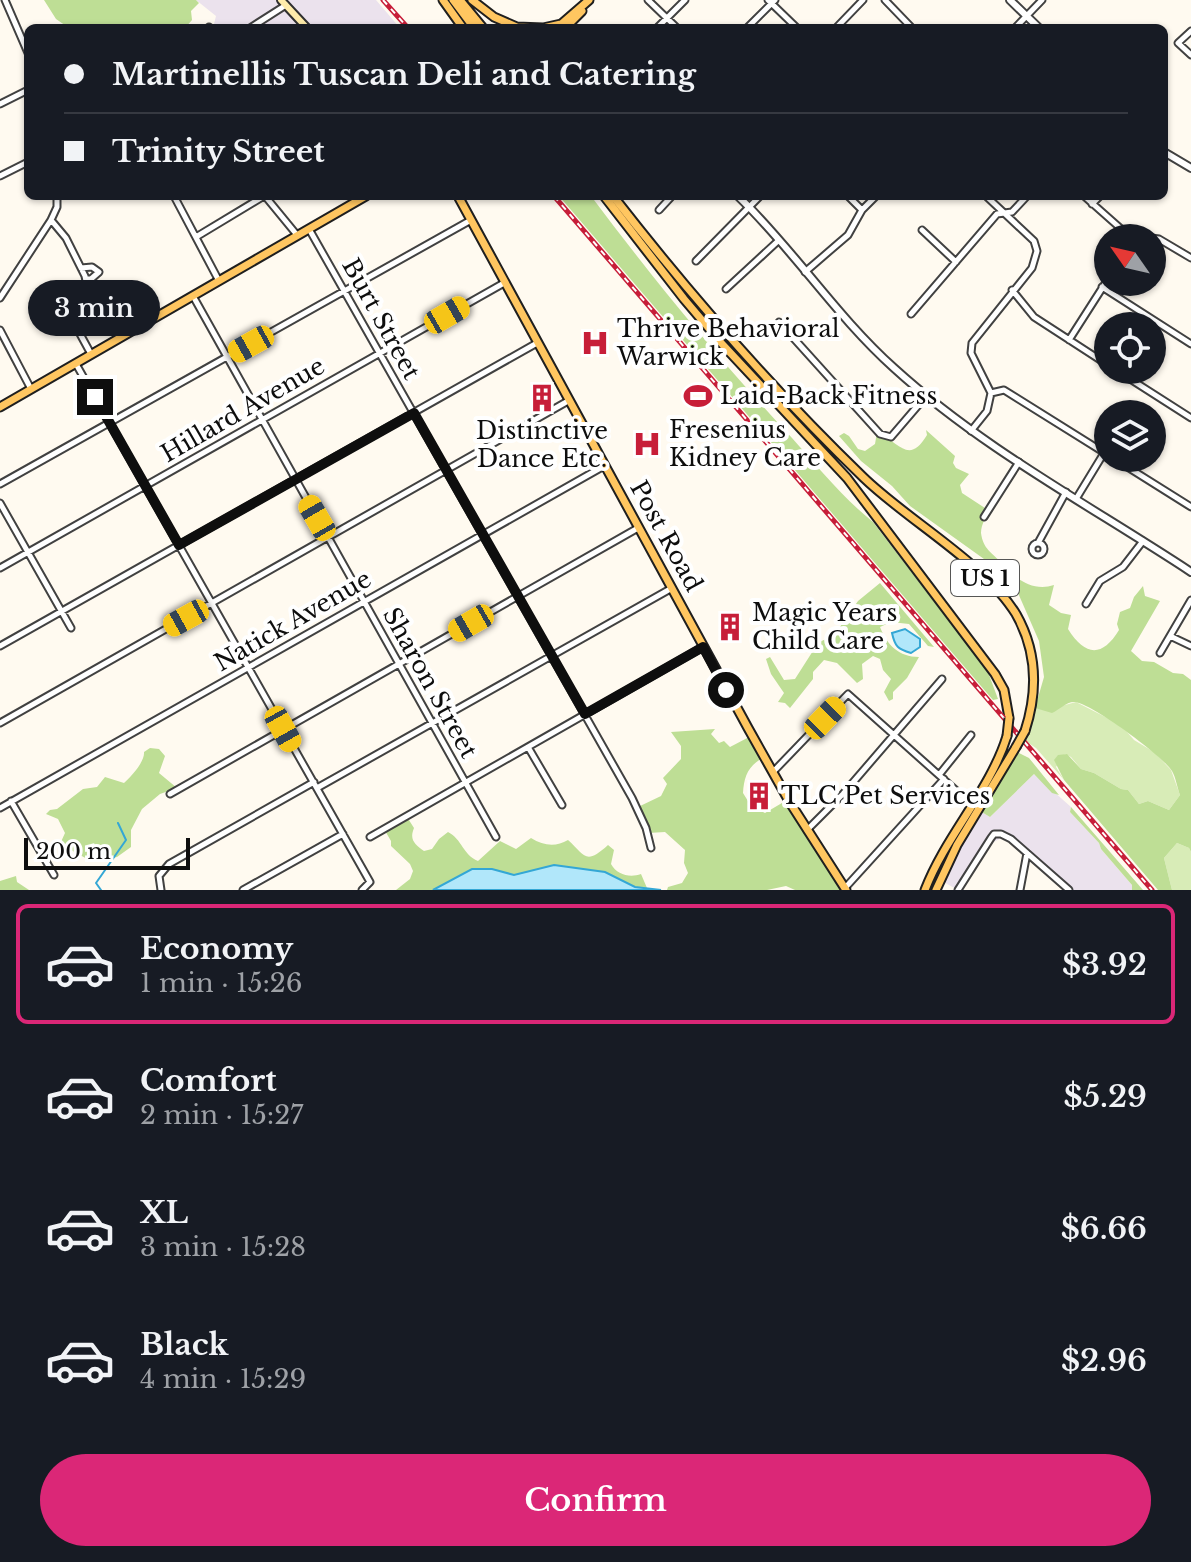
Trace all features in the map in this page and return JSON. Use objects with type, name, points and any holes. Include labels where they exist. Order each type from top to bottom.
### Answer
[{"type":"main road","points":[[443,0],[460,24]]},
{"type":"main road","points":[[453,0],[471,24]]},
{"type":"main road","points":[[460,0],[480,24]]},
{"type":"main road","points":[[472,0],[494,17],[511,24]]},
{"type":"main road","points":[[567,24],[588,1]]},
{"type":"main road","points":[[283,3],[303,24]]},
{"type":"main road","points":[[0,407],[309,229],[353,200]]},
{"type":"main road","name":"Post Road","points":[[460,200],[703,647],[807,830],[846,889]]},
{"type":"main road","name":"US 1","points":[[607,200],[684,299],[882,520],[1004,690],[1009,718],[1000,757],[939,857],[925,890]]},
{"type":"main road","name":"US 1","points":[[616,200],[680,280],[772,386],[866,480],[1002,594],[1026,634],[1034,681],[1025,731],[957,845],[936,890]]},
{"type":"street","points":[[5,0],[24,44]]},
{"type":"street","points":[[648,0],[673,24]]},
{"type":"street","points":[[661,24],[685,0]]},
{"type":"street","points":[[840,24],[863,0]]},
{"type":"street","points":[[885,0],[908,24]]},
{"type":"street","points":[[1010,0],[1035,24]]},
{"type":"street","points":[[1019,24],[1042,0]]},
{"type":"street","points":[[751,24],[772,1],[793,24]]},
{"type":"street","points":[[255,24],[283,3]]},
{"type":"street","points":[[1191,31],[1178,43],[1191,55]]},
{"type":"street","points":[[0,104],[24,92]]},
{"type":"street","points":[[1168,154],[1191,168]]},
{"type":"street","points":[[0,176],[24,164]]},
{"type":"street","points":[[0,298],[51,220],[57,200]]},
{"type":"street","points":[[176,200],[219,281]]},
{"type":"street","points":[[196,237],[258,200]]},
{"type":"street","points":[[268,200],[297,235]]},
{"type":"street","points":[[659,210],[668,200]]},
{"type":"street","points":[[742,200],[871,346],[927,395],[971,431],[1191,572]]},
{"type":"street","points":[[696,261],[756,200]]},
{"type":"street","points":[[852,200],[862,210]]},
{"type":"street","points":[[805,272],[848,235],[862,210],[872,200]]},
{"type":"street","points":[[971,431],[987,411],[991,393],[970,348],[1032,268],[1037,251],[1034,241],[990,200]]},
{"type":"street","points":[[911,314],[997,214],[1012,212],[1023,200]]},
{"type":"street","points":[[1088,200],[1115,224]]},
{"type":"street","points":[[1092,204],[1096,200]]},
{"type":"street","points":[[51,220],[66,238],[86,279]]},
{"type":"street","points":[[0,484],[471,220]]},
{"type":"street","name":"Burt Street","points":[[309,229],[632,798],[646,828],[651,848]]},
{"type":"street","points":[[922,230],[956,262]]},
{"type":"street","points":[[726,289],[778,241]]},
{"type":"street","points":[[1166,243],[1191,258]]},
{"type":"street","points":[[81,268],[92,267],[99,272],[86,279]]},
{"type":"street","points":[[86,279],[67,310],[91,355]]},
{"type":"street","name":"Hillard Avenue","points":[[0,568],[504,283]]},
{"type":"street","points":[[1012,290],[1034,317],[1094,356]]},
{"type":"street","name":"Sharon Street","points":[[193,296],[496,837]]},
{"type":"street","points":[[1069,340],[1096,296]]},
{"type":"street","points":[[1116,296],[1191,344]]},
{"type":"street","points":[[779,322],[873,428],[887,437],[891,437],[927,395]]},
{"type":"street","points":[[0,330],[32,390]]},
{"type":"street","points":[[0,646],[537,343]]},
{"type":"street","points":[[76,364],[370,882],[362,890]]},
{"type":"street","points":[[1138,384],[1191,418]]},
{"type":"street","points":[[991,393],[1004,390],[1094,446]]},
{"type":"street","points":[[0,723],[568,401]]},
{"type":"street","points":[[984,517],[1019,462]]},
{"type":"street","name":"Natick Avenue","points":[[0,808],[604,466]]},
{"type":"street","points":[[1076,499],[1096,472]]},
{"type":"street","points":[[1135,472],[1191,507]]},
{"type":"street","points":[[1038,543],[1066,492]]},
{"type":"street","points":[[0,503],[71,628]]},
{"type":"street","points":[[170,794],[638,528]]},
{"type":"street","points":[[1086,604],[1100,581],[1123,567],[1143,541]]},
{"type":"street","points":[[161,890],[159,876],[169,864],[432,723],[672,588]]},
{"type":"street","points":[[1160,653],[1191,600]]},
{"type":"street","points":[[1170,636],[1191,646]]},
{"type":"street","points":[[370,837],[703,647]]},
{"type":"street","points":[[807,830],[843,794],[942,679]]},
{"type":"street","points":[[773,772],[848,694],[959,793]]},
{"type":"street","points":[[846,889],[942,777],[971,735]]},
{"type":"street","points":[[528,747],[562,805]]},
{"type":"street","points":[[11,801],[54,875]]},
{"type":"street","points":[[243,890],[343,834]]},
{"type":"street","points":[[958,890],[994,834],[1011,839],[1069,890]]},
{"type":"street","points":[[1020,890],[1027,853]]},
{"type":"shaded area","points":[[196,0],[376,0],[397,24],[214,24],[216,16]]},
{"type":"shaded area","points":[[1034,774],[1071,807],[1070,812],[1099,843],[1132,885],[1132,890],[1070,890],[1005,836],[990,844],[958,890],[938,879],[980,811],[990,817]]},
{"type":"green space","points":[[44,0],[196,0],[199,3],[191,11],[192,20],[188,24],[63,24],[56,19]]},
{"type":"green space","points":[[562,200],[594,200],[739,380],[831,482],[873,522],[988,672],[998,699],[993,700]]},
{"type":"green space","points":[[926,430],[955,456],[953,463],[956,468],[969,474],[960,485],[962,493],[988,510],[981,533],[986,547],[1025,583],[1039,587],[1054,585],[1049,605],[1071,615],[1068,629],[1087,649],[1100,649],[1113,639],[1119,630],[1120,612],[1130,608],[1143,586],[1145,596],[1160,601],[1131,651],[1142,661],[1154,662],[1191,680],[1191,852],[1177,843],[1164,858],[1172,890],[1158,890],[1064,780],[1054,760],[1058,755],[1067,754],[1081,769],[1128,790],[1139,804],[1148,801],[1169,810],[1180,795],[1172,771],[1126,731],[1082,704],[1071,702],[1052,713],[1035,708],[1044,677],[1039,641],[1018,593],[984,559],[910,506],[839,436],[844,433],[858,449],[865,451],[875,444],[877,432],[909,450],[921,444],[927,435]]},
{"type":"green space","points":[[880,583],[934,647],[928,646],[909,624],[891,622],[880,627],[895,649],[905,655],[919,657],[907,678],[893,692],[893,699],[889,701],[884,692],[891,679],[883,670],[880,659],[873,656],[862,664],[863,679],[857,683],[837,663],[824,660],[790,708],[778,702],[784,693],[771,674],[766,659],[770,657],[784,680],[795,679],[818,643],[835,634],[858,601]]},
{"type":"green space","points":[[1076,702],[1121,725],[1134,740],[1154,752],[1171,770],[1180,795],[1169,810],[1148,801],[1139,804],[1128,790],[1081,769],[1065,754],[1056,767],[1064,780],[1036,748],[1024,740],[1035,708],[1047,710]]},
{"type":"green space","points":[[715,729],[711,734],[719,743],[724,741],[730,747],[751,736],[764,757],[751,768],[744,781],[743,793],[751,806],[765,813],[787,800],[847,890],[795,890],[786,886],[767,890],[667,890],[682,883],[688,873],[684,863],[685,850],[665,832],[648,833],[638,807],[661,796],[667,784],[663,778],[681,759],[681,746],[671,732]]},
{"type":"green space","points":[[150,748],[159,749],[165,756],[159,773],[177,788],[160,794],[142,809],[131,830],[131,847],[117,857],[100,861],[89,860],[60,844],[65,833],[58,819],[46,814],[83,789],[97,787],[105,777],[124,783],[140,764],[144,752]]},
{"type":"green space","points":[[1017,752],[1029,758],[1059,795],[1052,793],[1034,774],[990,817],[980,811]]},
{"type":"green space","points":[[1071,807],[1143,890],[1132,890],[1132,885],[1099,843],[1070,812]]},
{"type":"green space","points":[[407,817],[414,828],[414,841],[424,851],[432,849],[448,832],[478,861],[500,841],[516,849],[531,838],[550,845],[568,840],[582,854],[590,857],[608,845],[614,850],[611,864],[614,868],[624,875],[641,874],[647,888],[635,887],[605,872],[554,865],[514,875],[492,869],[472,869],[433,890],[396,890],[410,879],[413,871],[391,846],[384,829]]},
{"type":"green space","points":[[1177,843],[1191,852],[1191,890],[1172,890],[1164,858]]},
{"type":"green space","points":[[16,876],[17,882],[29,890],[0,890],[0,881]]},
{"type":"water","points":[[905,629],[920,639],[920,647],[911,653],[898,647],[893,638],[892,633]]},
{"type":"water","points":[[554,865],[605,872],[635,887],[661,890],[433,890],[472,869],[492,869],[514,875]]},
{"type":"waterway","points":[[101,890],[96,883],[126,840],[118,823]]},
{"type":"railway","points":[[383,0],[404,24]]},
{"type":"railway","points":[[557,200],[1152,890]]},
{"type":"place","name":"Thrive Behavioral Warwick","points":[[595,343]]},
{"type":"place","name":"Laid-Back Fitness","points":[[698,396]]},
{"type":"place","name":"Distinctive Dance Etc.","points":[[542,398]]},
{"type":"place","name":"Fresenius Kidney Care","points":[[647,444]]},
{"type":"place","name":"Magic Years Child Care","points":[[730,627]]},
{"type":"place","name":"TLC Pet Services","points":[[759,796]]},
{"type":"route","points":[[95,397],[179,545],[414,413],[585,714],[703,647],[726,690]]}]
